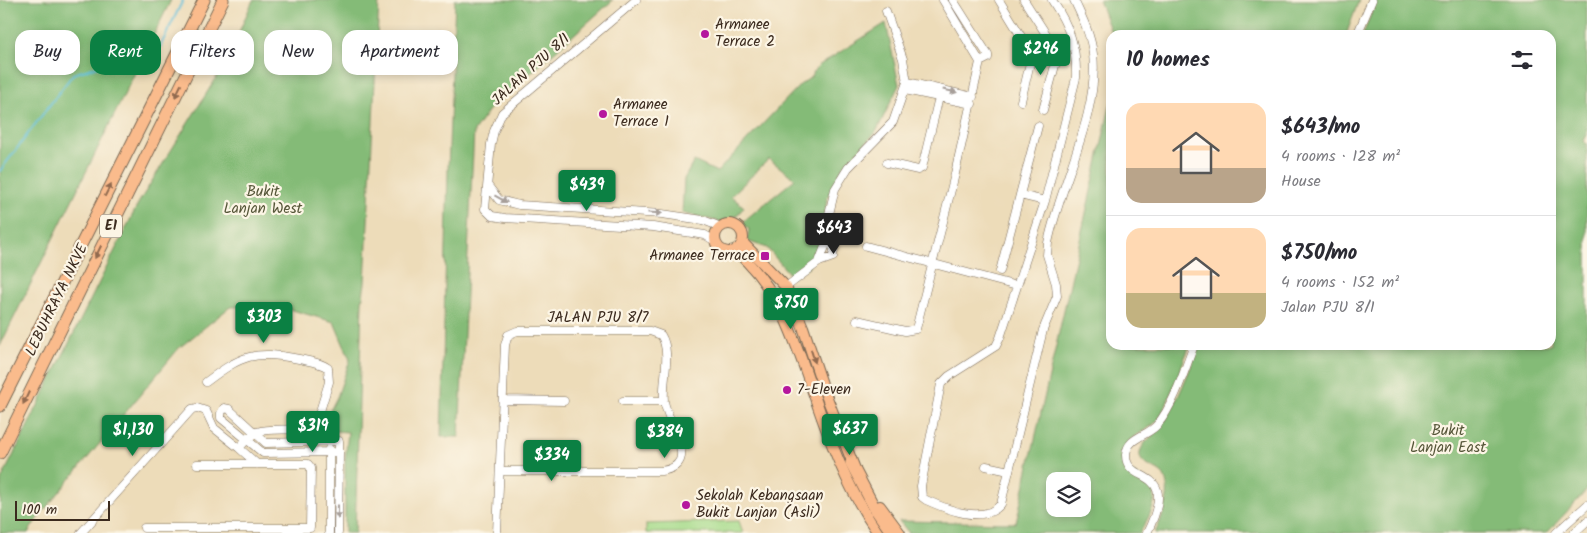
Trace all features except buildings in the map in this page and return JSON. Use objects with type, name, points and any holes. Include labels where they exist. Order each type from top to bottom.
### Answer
[{"type":"highway","name":"LEBUHRAYA NKVE","points":[[0,406],[204,0]]},
{"type":"highway","name":"LEBUHRAYA NKVE","points":[[0,453],[223,0]]},
{"type":"highway","points":[[851,463],[874,507],[892,533]]},
{"type":"main road","points":[[740,247],[726,252],[721,250],[716,241],[716,233],[721,227],[729,224],[738,227],[743,234],[740,247],[762,278],[792,329],[851,463],[900,533]]},
{"type":"main road","points":[[740,247],[786,287],[803,327],[836,455],[859,505],[878,533]]},
{"type":"street","name":"JALAN PJU 8/1","points":[[636,0],[502,113],[494,131],[491,144],[488,186],[485,199],[486,212],[492,216],[519,219],[653,228],[705,235],[716,241]]},
{"type":"street","points":[[858,320],[905,331],[916,329],[934,264],[980,62],[943,0]]},
{"type":"street","points":[[953,0],[988,55],[985,60],[980,62]]},
{"type":"street","points":[[999,0],[1030,51],[1030,63],[1021,101]]},
{"type":"street","points":[[1024,0],[1050,41],[1060,47],[1073,47]]},
{"type":"street","points":[[1052,0],[1070,30],[1076,78],[1045,201],[996,346],[949,376],[941,384],[921,486],[922,497],[932,503],[971,514],[991,513],[1001,504],[1043,330],[1057,296],[1056,284],[1047,254],[1051,228],[1078,148],[1089,101],[1094,55],[1086,27],[1074,0]]},
{"type":"street","points":[[1359,30],[1372,0]]},
{"type":"street","points":[[786,287],[819,262],[828,260],[834,254],[833,245],[828,239],[829,214],[835,189],[848,168],[893,122],[906,86],[903,59],[886,11]]},
{"type":"street","points":[[1043,110],[1060,47]]},
{"type":"street","points":[[906,86],[972,100]]},
{"type":"street","points":[[906,86],[939,97],[972,100]]},
{"type":"street","points":[[888,163],[918,170],[922,168],[939,97]]},
{"type":"street","points":[[1000,271],[1038,126]]},
{"type":"street","points":[[488,186],[499,200],[519,205],[662,214],[703,220],[721,227]]},
{"type":"street","points":[[1020,195],[1045,201]]},
{"type":"street","points":[[519,205],[519,219]]},
{"type":"street","points":[[866,246],[1017,286]]},
{"type":"street","name":"JALAN PJU 8/7","points":[[497,533],[505,340],[512,332],[650,331],[657,332],[664,340],[664,401],[679,444],[681,456],[677,464],[669,469],[500,470]]},
{"type":"street","points":[[1147,533],[1157,511],[1158,492],[1154,483],[1127,462],[1127,450],[1130,443],[1157,426],[1167,410],[1192,350]]},
{"type":"street","points":[[206,382],[236,361],[253,355],[280,356],[318,363],[328,368],[329,382],[316,424],[306,429],[271,428],[255,433],[239,448]]},
{"type":"street","points":[[503,400],[564,400]]},
{"type":"street","points":[[623,401],[664,401]]},
{"type":"street","points":[[81,533],[188,412],[198,408],[206,411],[214,428],[258,464]]},
{"type":"street","points":[[338,533],[339,452],[338,441],[266,443],[229,409],[222,410],[222,418],[263,453],[339,452]]},
{"type":"street","points":[[328,533],[329,442]]},
{"type":"street","points":[[144,528],[310,528],[310,468],[308,464],[197,464]]},
{"type":"street","points":[[986,466],[1009,472]]},
{"type":"street","points":[[1556,533],[1587,505]]},
{"type":"street","points":[[1567,533],[1574,515]]},
{"type":"street","points":[[1578,532],[1587,521]]},
{"type":"green space","points":[[0,0],[171,0],[156,30],[90,30],[90,75],[134,75],[0,346]]},
{"type":"green space","name":"Bukit Lanjan West","points":[[253,0],[379,0],[378,30],[342,30],[342,75],[375,75],[365,283],[362,302],[355,533],[345,533],[345,461],[348,432],[320,430],[337,397],[350,360],[334,322],[278,306],[230,307],[179,348],[37,519],[28,533],[0,533],[1,480],[139,202],[218,75],[254,75],[254,30],[240,30]]},
{"type":"green space","points":[[455,0],[613,0],[489,110],[474,131],[459,437],[441,437],[452,75],[458,75],[458,30],[454,30]]},
{"type":"green space","points":[[1099,0],[1359,0],[1348,30],[1110,30]]},
{"type":"green space","name":"Bukit Lanjan East","points":[[1376,0],[1587,0],[1587,135],[1584,141],[1587,144],[1587,490],[1547,533],[1155,533],[1167,499],[1167,485],[1163,474],[1142,461],[1140,453],[1146,441],[1160,428],[1169,415],[1198,350],[1556,350],[1556,30],[1365,30]]},
{"type":"green space","points":[[886,23],[899,85],[876,132],[843,167],[827,198],[821,246],[808,267],[792,277],[767,248],[747,241],[749,229],[740,224],[795,179],[769,159],[731,196],[744,207],[732,221],[721,222],[682,213],[684,179],[694,161],[717,172],[801,84],[810,78],[818,66]]},
{"type":"green space","points":[[1106,124],[1106,350],[1188,350],[1170,396],[1158,420],[1129,441],[1124,455],[1124,467],[1148,482],[1153,488],[1153,508],[1140,533],[909,533],[899,521],[1016,523]]},
{"type":"green space","points":[[739,521],[743,533],[646,533],[646,524]]},
{"type":"waterway","points":[[0,171],[73,74],[160,47],[183,0]]},
{"type":"place","name":"Armanee Terrace 2","points":[[705,34]]},
{"type":"place","name":"Armanee Terrace 1","points":[[603,114]]},
{"type":"place","name":"Armanee Terrace","points":[[765,256]]},
{"type":"place","name":"7-Eleven","points":[[787,390]]},
{"type":"place","name":"Sekolah Kebangsaan Bukit Lanjan (Asli)","points":[[686,505]]}]
